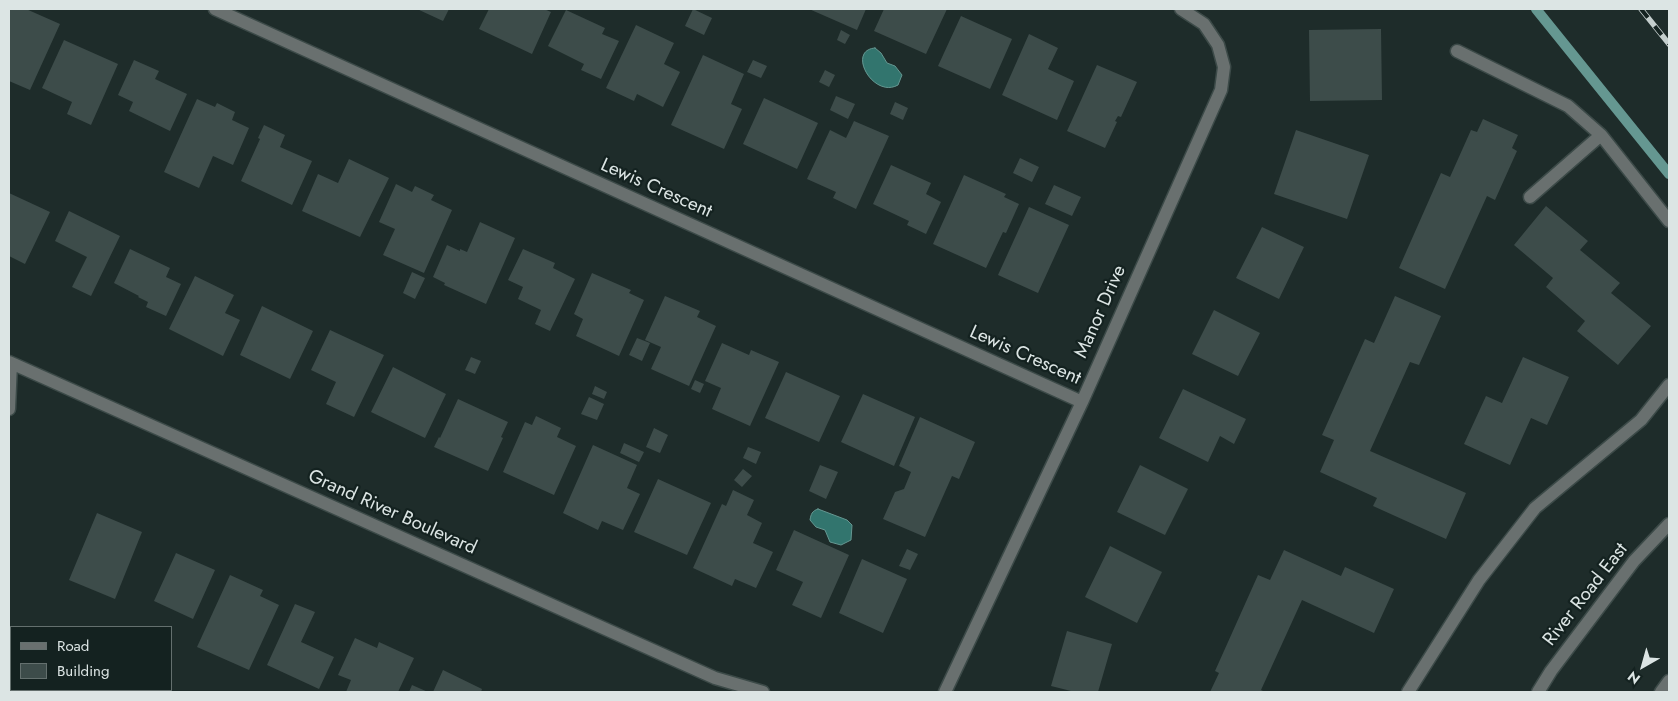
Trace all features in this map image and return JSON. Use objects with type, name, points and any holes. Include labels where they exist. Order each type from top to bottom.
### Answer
[{"type":"street","name":"Lewis Crescent","points":[[215,9],[1082,402]]},
{"type":"street","name":"Manor Drive","points":[[945,692],[1082,402],[1221,90],[1224,67],[1218,45],[1204,24],[1181,9]]},
{"type":"street","points":[[1457,51],[1568,106],[1601,135],[1669,221]]},
{"type":"street","points":[[1530,197],[1601,135]]},
{"type":"street","points":[[9,409],[10,363]]},
{"type":"street","name":"Grand River Boulevard","points":[[10,363],[714,678],[763,692]]},
{"type":"street","points":[[1408,692],[1479,580],[1534,508],[1641,420],[1669,386]]},
{"type":"street","name":"River Road East","points":[[1538,692],[1551,671],[1634,562],[1669,524]]},
{"type":"street","points":[[1660,692],[1669,681]]},
{"type":"water","points":[[875,48],[881,53],[887,63],[895,66],[902,75],[898,85],[889,88],[880,85],[872,80],[866,72],[863,57],[867,51]]},
{"type":"water","points":[[818,509],[847,520],[852,525],[851,540],[841,545],[830,542],[825,530],[816,527],[810,520],[812,513]]},
{"type":"building","points":[[9,9],[26,9],[60,24],[30,90],[9,81]]},
{"type":"building","points":[[417,9],[449,9],[443,21]]},
{"type":"building","points":[[489,9],[544,9],[551,12],[532,54],[479,29]]},
{"type":"building","points":[[693,9],[712,18],[704,35],[685,26]]},
{"type":"building","points":[[809,9],[866,9],[857,30]]},
{"type":"building","points":[[884,9],[947,9],[926,54],[874,31]]},
{"type":"building","points":[[566,10],[605,28],[602,34],[619,41],[601,79],[581,70],[584,64],[548,46]]},
{"type":"building","points":[[961,16],[1012,39],[990,89],[938,66]]},
{"type":"building","points":[[636,25],[674,43],[664,64],[680,72],[663,107],[637,94],[634,101],[606,88]]},
{"type":"building","points":[[1381,29],[1382,100],[1310,101],[1309,30]]},
{"type":"building","points":[[841,30],[850,35],[845,44],[837,40]]},
{"type":"building","points":[[1029,34],[1058,48],[1048,69],[1074,81],[1057,120],[1002,95]]},
{"type":"building","points":[[64,40],[118,64],[91,125],[67,114],[72,102],[42,88]]},
{"type":"building","points":[[703,55],[744,74],[731,104],[742,109],[724,149],[671,125]]},
{"type":"building","points":[[134,60],[159,71],[155,79],[187,94],[170,131],[129,111],[133,102],[118,95]]},
{"type":"building","points":[[753,60],[767,66],[761,78],[747,72]]},
{"type":"building","points":[[1097,65],[1137,82],[1121,117],[1118,116],[1115,121],[1117,122],[1105,148],[1067,131]]},
{"type":"building","points":[[825,70],[835,75],[829,87],[819,82]]},
{"type":"building","points":[[836,96],[855,104],[848,119],[830,110]]},
{"type":"building","points":[[764,98],[818,123],[797,169],[743,144]]},
{"type":"building","points":[[197,99],[215,107],[217,103],[235,112],[232,120],[249,128],[233,165],[213,156],[199,188],[164,172]]},
{"type":"building","points":[[895,102],[908,108],[903,120],[890,114]]},
{"type":"building","points":[[1483,119],[1518,135],[1512,148],[1517,151],[1495,200],[1487,196],[1445,289],[1399,268],[1441,173],[1450,177],[1471,130],[1477,132]]},
{"type":"building","points":[[854,121],[889,136],[856,209],[833,198],[836,192],[807,179],[830,130],[846,138]]},
{"type":"building","points":[[264,125],[285,135],[280,147],[312,161],[292,205],[241,181],[260,139],[258,138]]},
{"type":"building","points":[[1296,130],[1369,155],[1347,219],[1274,194]]},
{"type":"building","points":[[1020,158],[1039,167],[1032,182],[1013,173]]},
{"type":"building","points":[[349,159],[389,178],[360,237],[302,211],[318,174],[338,183]]},
{"type":"building","points":[[891,165],[931,183],[926,194],[941,202],[926,234],[907,225],[909,221],[873,204]]},
{"type":"building","points":[[964,175],[1006,194],[1004,197],[1019,204],[1006,233],[1003,232],[986,268],[933,244]]},
{"type":"building","points":[[396,184],[412,192],[415,186],[434,195],[431,200],[452,210],[424,273],[383,255],[395,229],[379,222]]},
{"type":"building","points":[[1054,185],[1081,197],[1072,216],[1045,204]]},
{"type":"building","points":[[9,193],[50,212],[25,264],[9,256]]},
{"type":"building","points":[[1546,206],[1588,241],[1580,250],[1620,283],[1611,293],[1651,326],[1618,365],[1577,331],[1585,321],[1546,287],[1553,278],[1514,245]]},
{"type":"building","points":[[1029,207],[1069,225],[1038,293],[998,275]]},
{"type":"building","points":[[69,211],[120,236],[91,296],[72,287],[87,257],[55,241]]},
{"type":"building","points":[[480,222],[515,238],[486,304],[444,285],[445,283],[433,277],[447,245],[467,252]]},
{"type":"building","points":[[1262,227],[1304,247],[1279,299],[1236,278]]},
{"type":"building","points":[[130,249],[170,268],[166,277],[181,284],[166,316],[146,307],[148,302],[114,283]]},
{"type":"building","points":[[523,249],[555,263],[553,268],[575,279],[550,331],[535,324],[541,310],[518,299],[523,287],[508,280]]},
{"type":"building","points":[[412,272],[425,278],[415,299],[403,293]]},
{"type":"building","points":[[592,273],[631,290],[629,293],[644,300],[619,356],[576,336],[583,319],[574,314]]},
{"type":"building","points":[[195,276],[234,295],[225,313],[240,320],[223,356],[169,329]]},
{"type":"building","points":[[665,296],[700,311],[697,317],[716,326],[689,386],[651,369],[661,347],[645,340]]},
{"type":"building","points":[[1395,296],[1441,316],[1419,365],[1410,362],[1370,451],[1466,493],[1446,539],[1373,506],[1377,498],[1320,472],[1334,440],[1322,435],[1365,339],[1374,343]]},
{"type":"building","points":[[262,306],[313,331],[290,379],[240,355]]},
{"type":"building","points":[[1214,310],[1260,333],[1238,376],[1192,354]]},
{"type":"building","points":[[330,330],[384,355],[354,417],[326,404],[336,382],[311,370]]},
{"type":"building","points":[[637,338],[650,343],[642,361],[629,355]]},
{"type":"building","points":[[722,343],[749,355],[751,350],[779,362],[750,426],[712,409],[721,388],[705,381]]},
{"type":"building","points":[[471,357],[481,361],[475,374],[465,370]]},
{"type":"building","points":[[1523,357],[1569,377],[1547,425],[1531,418],[1510,465],[1464,444],[1486,396],[1502,403]]},
{"type":"building","points":[[393,367],[446,394],[425,438],[371,412]]},
{"type":"building","points":[[786,372],[840,396],[819,442],[765,418]]},
{"type":"building","points":[[695,380],[704,384],[700,393],[691,389]]},
{"type":"building","points":[[595,386],[607,392],[604,399],[592,394]]},
{"type":"building","points":[[1183,389],[1246,419],[1234,444],[1220,436],[1208,462],[1159,438]]},
{"type":"building","points":[[863,394],[915,417],[894,466],[841,442]]},
{"type":"building","points":[[589,397],[604,404],[597,420],[581,414]]},
{"type":"building","points":[[458,399],[508,422],[488,471],[434,447]]},
{"type":"building","points":[[536,416],[561,428],[557,437],[576,446],[554,495],[503,472],[525,422],[532,425]]},
{"type":"building","points":[[920,417],[975,442],[959,479],[952,476],[925,537],[883,519],[895,492],[904,489],[911,472],[899,466]]},
{"type":"building","points":[[654,428],[668,435],[660,453],[646,447]]},
{"type":"building","points":[[624,443],[644,452],[639,462],[620,453]]},
{"type":"building","points":[[593,445],[637,465],[627,488],[640,494],[623,530],[602,521],[598,530],[563,513]]},
{"type":"building","points":[[748,447],[761,452],[756,464],[743,458]]},
{"type":"building","points":[[820,465],[838,472],[826,499],[809,491]]},
{"type":"building","points":[[1140,465],[1188,489],[1165,535],[1117,512]]},
{"type":"building","points":[[743,469],[752,476],[742,487],[734,480]]},
{"type":"building","points":[[658,479],[711,503],[687,555],[634,532]]},
{"type":"building","points":[[733,490],[754,500],[747,515],[762,523],[753,543],[773,552],[756,588],[735,579],[732,586],[693,568],[722,504],[726,506]]},
{"type":"building","points":[[97,513],[142,532],[115,599],[69,580]]},
{"type":"building","points":[[794,530],[849,555],[821,618],[792,605],[803,582],[776,570]]},
{"type":"building","points":[[1110,546],[1162,572],[1137,623],[1085,597]]},
{"type":"building","points":[[907,549],[918,554],[910,570],[899,566]]},
{"type":"building","points":[[1284,550],[1341,576],[1345,567],[1394,589],[1374,633],[1302,600],[1261,690],[1265,692],[1210,692],[1219,673],[1215,671],[1258,575],[1270,580]]},
{"type":"building","points":[[176,553],[215,570],[193,619],[154,601]]},
{"type":"building","points":[[862,559],[907,579],[883,633],[839,613]]},
{"type":"building","points":[[230,575],[263,590],[260,596],[279,605],[249,670],[197,647]]},
{"type":"building","points":[[295,604],[315,612],[301,642],[334,657],[319,689],[267,665]]},
{"type":"building","points":[[1067,631],[1112,644],[1098,692],[1075,692],[1051,686]]},
{"type":"building","points":[[355,638],[377,648],[379,642],[414,658],[398,692],[346,692],[351,680],[338,675]]},
{"type":"building","points":[[443,670],[482,689],[481,692],[433,692]]},
{"type":"building","points":[[412,685],[428,692],[409,692]]},
{"type":"building","points":[[60,691],[136,691],[136,692]]},
{"type":"waterway","points":[[1536,9],[1669,174]]},
{"type":"railway","points":[[1641,9],[1669,44]]}]
